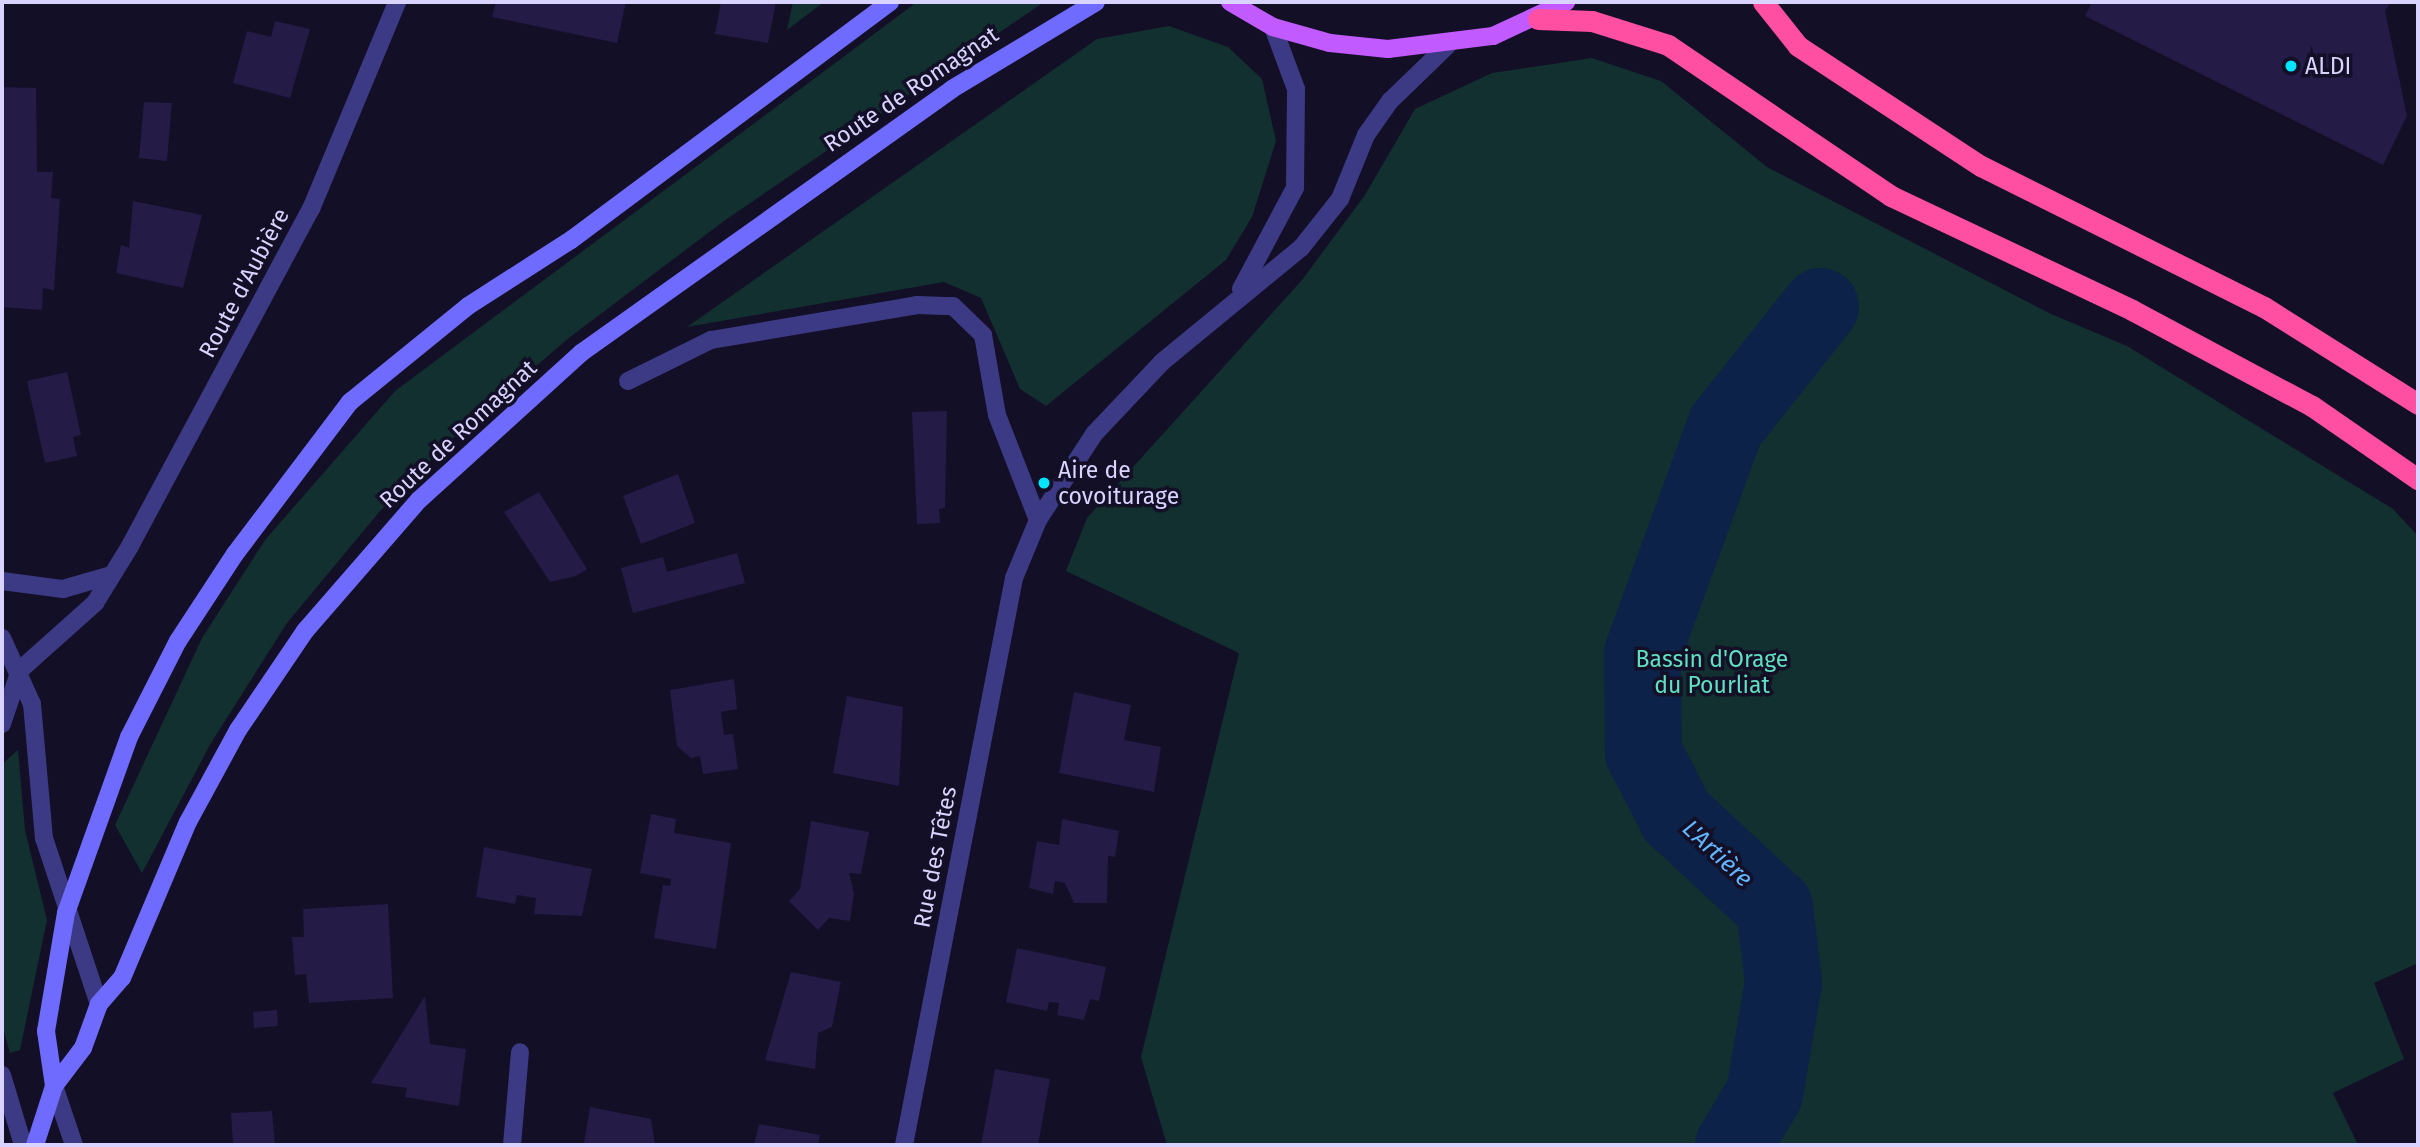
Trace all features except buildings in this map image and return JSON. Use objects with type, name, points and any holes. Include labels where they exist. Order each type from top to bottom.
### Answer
[{"type":"highway","points":[[1762,2],[1798,46],[1981,166],[2264,307],[2418,404]]},
{"type":"highway","points":[[1538,19],[1592,21],[1668,45],[1891,196],[2132,310],[2300,400],[2418,479]]},
{"type":"main road","name":"Route de Romagnat","points":[[54,1086],[47,1031],[66,913],[129,737],[178,641],[235,554],[350,402],[468,306],[571,240],[890,2]]},
{"type":"main road","name":"Route de Romagnat","points":[[35,1145],[54,1086],[83,1048],[99,1004],[122,978],[188,822],[238,730],[305,631],[419,500],[581,353],[952,89],[1096,2]]},
{"type":"main road","points":[[1230,2],[1273,27],[1330,43],[1388,49],[1447,46],[1538,19],[1566,2]]},
{"type":"street","name":"Route d'Aubière","points":[[20,670],[74,627],[108,576],[312,209],[397,2]]},
{"type":"street","points":[[1238,295],[1295,188],[1296,89],[1273,27]]},
{"type":"street","points":[[1238,295],[1301,248],[1340,199],[1366,135],[1390,101],[1447,46]]},
{"type":"street","name":"Rue des Têtes","points":[[904,1145],[1014,578],[1038,520],[1094,434],[1238,295]]},
{"type":"street","points":[[628,381],[711,340],[917,305],[953,306],[983,335],[997,415],[1038,520]]},
{"type":"street","points":[[2,581],[63,589],[108,576]]},
{"type":"street","points":[[2,638],[20,670],[32,704],[44,838],[66,913],[99,1004]]},
{"type":"street","points":[[2,724],[20,670]]},
{"type":"street","points":[[512,1145],[520,1052]]},
{"type":"street","points":[[2,1075],[23,1145]]},
{"type":"street","points":[[54,1086],[74,1145]]},
{"type":"green space","points":[[793,2],[824,2],[787,30]]},
{"type":"green space","points":[[917,2],[1044,2],[724,221],[570,337],[459,432],[380,511],[287,623],[211,743],[142,873],[115,825],[202,638],[265,540],[395,391]]},
{"type":"green space","points":[[1169,26],[1228,47],[1262,79],[1276,141],[1252,217],[1226,260],[1046,406],[1020,389],[981,298],[944,282],[687,327],[1097,39]]},
{"type":"green space","name":"Bassin d'Orage du Pourliat","points":[[1592,58],[1661,81],[1767,167],[2051,314],[2127,346],[2393,509],[2418,536],[2418,963],[2374,983],[2404,1059],[2333,1093],[2358,1145],[1167,1145],[1141,1057],[1239,653],[1066,571],[1087,518],[1302,280],[1365,195],[1415,109],[1492,73]]},
{"type":"green space","points":[[18,750],[25,830],[47,920],[20,1050],[10,1053],[2,1024],[2,764]]},
{"type":"waterway","name":"L'Artière","points":[[1733,1145],[1764,1093],[1783,982],[1774,907],[1676,816],[1643,752],[1642,653],[1725,426],[1820,306]]},
{"type":"place","name":"ALDI","points":[[2291,66]]},
{"type":"place","name":"Aire de covoiturage","points":[[1044,483]]}]
